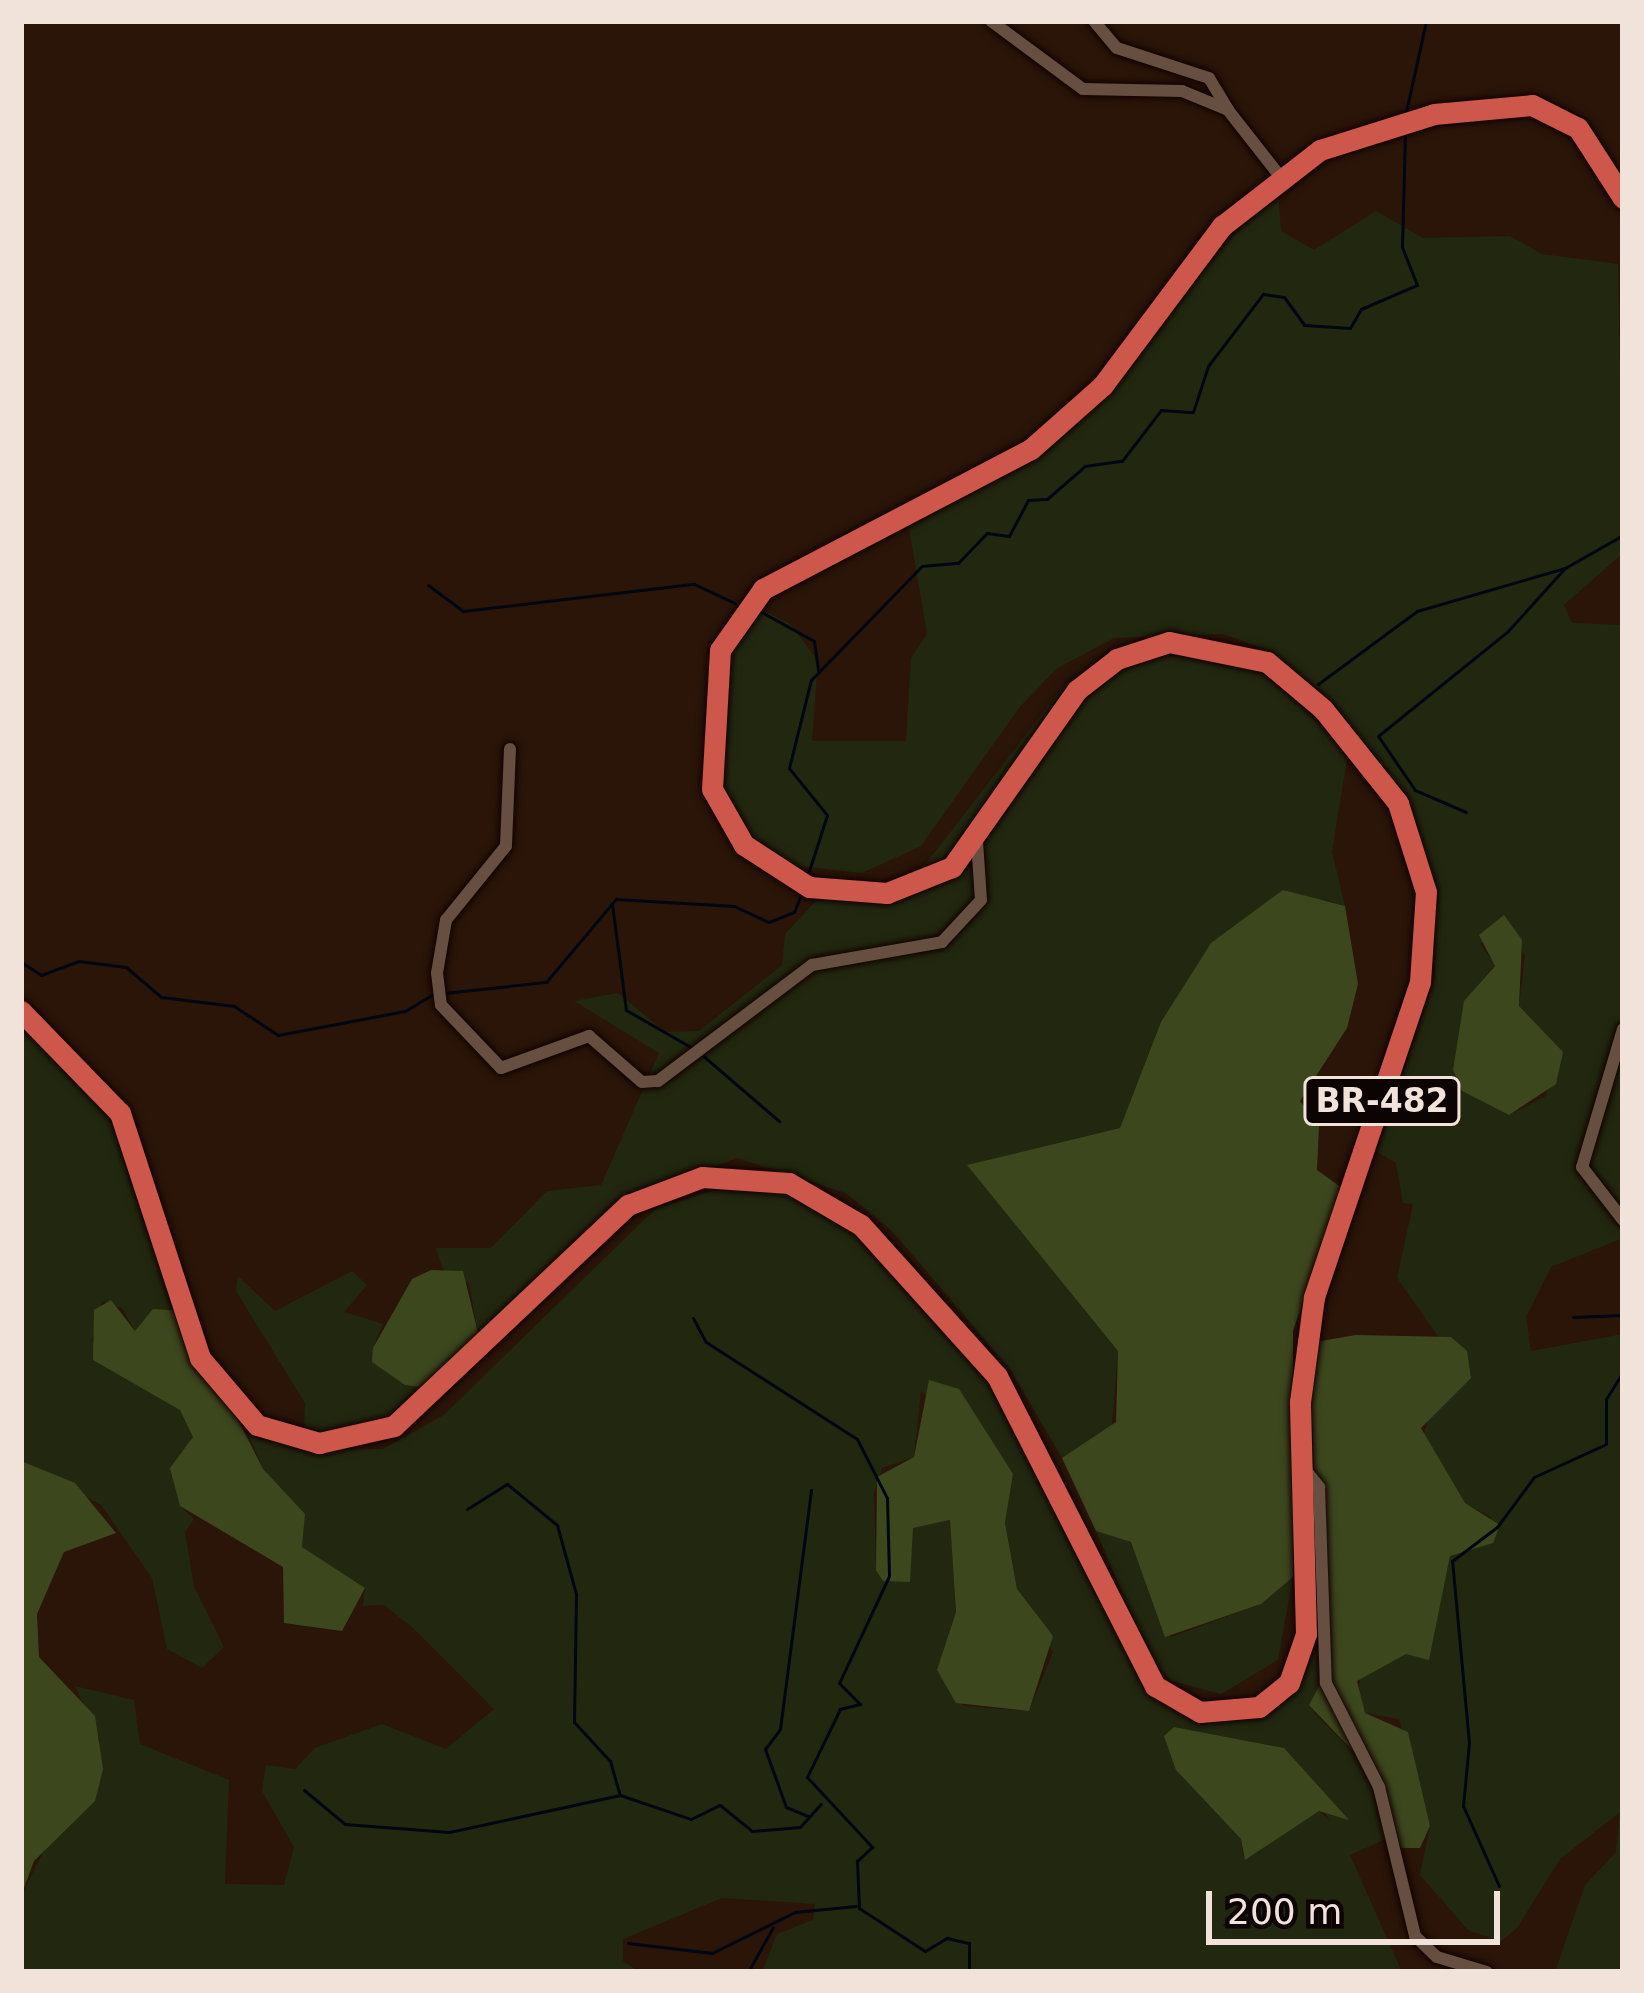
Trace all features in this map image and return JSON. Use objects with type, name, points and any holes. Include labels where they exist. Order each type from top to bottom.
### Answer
[{"type":"highway","name":"BR-482","points":[[21,1012],[120,1112],[200,1358],[233,1406],[275,1433],[334,1443],[394,1426],[628,1205],[689,1179],[747,1174],[842,1208],[984,1359],[1059,1480],[1138,1661],[1186,1708],[1259,1707],[1294,1673],[1306,1634],[1301,1467],[1314,1297],[1420,982],[1426,892],[1398,803],[1323,709],[1267,662],[1169,643],[1117,658],[1077,690],[977,841],[932,879],[872,894],[809,886],[760,859],[712,789],[711,712],[730,626],[763,590],[1031,448],[1103,385],[1222,226],[1279,175],[1341,141],[1513,102],[1578,128],[1623,198]]},
{"type":"street","points":[[991,21],[1064,82],[1182,91],[1228,110]]},
{"type":"street","points":[[1094,21],[1117,48],[1209,78],[1279,175]]},
{"type":"street","points":[[510,748],[506,846],[446,920],[437,974],[441,1005],[501,1068],[589,1036],[642,1082],[658,1081],[812,965],[942,942],[981,900],[977,841]]},
{"type":"street","points":[[1623,1029],[1582,1167],[1623,1220]]},
{"type":"street","points":[[1301,1467],[1319,1487],[1327,1683],[1383,1799],[1414,1936],[1437,1957],[1487,1972]]},
{"type":"green space","points":[[1278,190],[1281,231],[1314,250],[1376,211],[1423,238],[1510,236],[1542,254],[1618,264],[1623,553],[1564,605],[1572,623],[1623,625],[1623,1238],[1551,1267],[1526,1317],[1531,1351],[1623,1334],[1623,1972],[1556,1969],[1585,1885],[1616,1852],[1620,1812],[1560,1859],[1517,1928],[1501,1941],[1468,1930],[1420,1875],[1430,1826],[1399,1719],[1365,1713],[1359,1700],[1360,1675],[1433,1635],[1450,1556],[1479,1544],[1491,1517],[1464,1503],[1423,1437],[1451,1337],[1440,1339],[1397,1278],[1413,1204],[1403,1203],[1396,1163],[1377,1152],[1435,978],[1435,881],[1408,818],[1316,690],[1262,648],[1223,634],[1114,638],[1056,669],[1019,708],[921,846],[862,873],[781,864],[721,804],[727,641],[752,604],[791,625],[818,661],[812,741],[906,741],[911,658],[927,634],[908,522],[1025,456]],"holes":[[[1505,929],[1525,955],[1519,1006],[1556,1045],[1546,1096],[1509,1115],[1462,1091],[1453,1070],[1478,985],[1495,965],[1480,944]]]},
{"type":"green space","points":[[1168,645],[1252,663],[1328,732],[1347,759],[1332,852],[1345,906],[1326,900],[1211,943],[1161,1022],[1120,1128],[968,1165],[1118,1351],[1112,1427],[1062,1458],[1010,1369],[893,1232],[846,1193],[737,1158],[651,1191],[482,1357],[469,1283],[443,1269],[436,1248],[491,1248],[547,1191],[601,1185],[659,1053],[574,1001],[618,993],[665,1032],[699,1031],[782,965],[785,934],[824,892],[905,879],[928,861],[1065,684],[1127,651]]},
{"type":"green space","points":[[1283,890],[1345,906],[1358,984],[1347,1028],[1300,1101],[1319,1126],[1317,1170],[1342,1188],[1293,1331],[1293,1577],[1261,1604],[1165,1637],[1131,1542],[1096,1531],[1062,1458],[1116,1422],[1118,1351],[967,1165],[1120,1128],[1161,1022],[1211,943]]},
{"type":"green space","points":[[1504,915],[1522,940],[1519,1006],[1563,1052],[1556,1084],[1509,1115],[1462,1091],[1453,1070],[1464,1001],[1495,966],[1479,935]]},
{"type":"green space","points":[[21,1018],[106,1101],[183,1311],[135,1331],[122,1308],[102,1301],[92,1341],[181,1411],[193,1437],[180,1506],[194,1519],[185,1532],[194,1586],[224,1647],[202,1668],[167,1649],[152,1578],[101,1505],[21,1461]]},
{"type":"green space","points":[[747,1180],[841,1210],[993,1373],[1170,1706],[1259,1708],[1310,1652],[1320,1621],[1326,1669],[1314,1713],[1368,1767],[1395,1835],[1350,1855],[1402,1972],[762,1972],[777,1934],[813,1920],[815,1904],[722,1898],[623,1939],[623,1961],[640,1972],[21,1972],[21,1896],[100,1740],[75,1686],[134,1700],[140,1744],[229,1780],[225,1884],[284,1885],[294,1847],[262,1791],[266,1765],[295,1769],[315,1748],[382,1724],[446,1749],[494,1709],[413,1628],[384,1605],[363,1606],[365,1588],[302,1547],[304,1519],[263,1469],[238,1410],[331,1450],[383,1449],[444,1415],[655,1209]],"holes":[[[921,1391],[1013,1474],[1005,1523],[1017,1589],[1053,1652],[1029,1711],[964,1706],[937,1670],[956,1612],[950,1520],[913,1528],[876,1569],[874,1493],[882,1468],[914,1457]],[[1174,1727],[1284,1748],[1330,1821],[1319,1811],[1243,1855],[1241,1839],[1176,1770]]]},
{"type":"green space","points":[[431,1270],[463,1271],[479,1337],[420,1387],[405,1385],[372,1362],[373,1348],[412,1279]]},
{"type":"green space","points":[[352,1271],[367,1285],[344,1312],[383,1324],[373,1348],[452,1386],[427,1408],[347,1436],[304,1428],[305,1403],[236,1291],[238,1276],[275,1311]]},
{"type":"green space","points":[[111,1300],[135,1331],[153,1309],[183,1311],[263,1469],[305,1514],[302,1547],[365,1588],[342,1631],[284,1623],[283,1567],[180,1506],[170,1468],[193,1437],[180,1410],[93,1360],[94,1310]]},
{"type":"green space","points":[[1356,1335],[1451,1337],[1467,1351],[1471,1378],[1421,1428],[1465,1503],[1500,1525],[1493,1543],[1450,1556],[1429,1660],[1406,1654],[1357,1681],[1365,1713],[1408,1732],[1430,1826],[1420,1848],[1401,1848],[1368,1767],[1309,1705],[1322,1681],[1309,1343]]},
{"type":"green space","points":[[929,1380],[959,1389],[1013,1474],[1005,1523],[1017,1589],[1053,1636],[1029,1711],[956,1703],[937,1670],[956,1612],[950,1520],[913,1528],[910,1582],[883,1581],[876,1570],[877,1477],[914,1457]]},
{"type":"green space","points":[[21,1461],[75,1483],[116,1533],[64,1552],[37,1614],[39,1657],[95,1716],[103,1769],[95,1801],[34,1861],[21,1896]]},
{"type":"green space","points":[[1096,1531],[1131,1542],[1171,1637],[1261,1604],[1293,1577],[1278,1660],[1221,1694],[1171,1681],[1150,1658]]},
{"type":"green space","points":[[1174,1727],[1284,1748],[1349,1820],[1319,1811],[1245,1860],[1241,1839],[1176,1770],[1164,1736]]},
{"type":"waterway","points":[[1406,112],[1426,21]]},
{"type":"waterway","points":[[808,874],[827,815],[789,768],[811,680],[922,566],[958,563],[987,533],[1009,536],[1028,500],[1047,499],[1085,466],[1122,461],[1161,410],[1193,412],[1208,366],[1263,294],[1284,297],[1304,325],[1350,328],[1361,309],[1417,285],[1402,247],[1405,134]]},
{"type":"waterway","points":[[1318,684],[1417,611],[1565,568],[1623,535]]},
{"type":"waterway","points":[[1466,812],[1415,790],[1378,736],[1508,631],[1565,568]]},
{"type":"waterway","points":[[428,585],[463,611],[694,584],[743,607]]},
{"type":"waterway","points":[[758,610],[814,641],[818,671]]},
{"type":"waterway","points":[[444,993],[546,982],[616,899],[734,906],[769,922],[794,912],[801,895]]},
{"type":"waterway","points":[[612,904],[626,1010],[694,1049]]},
{"type":"waterway","points":[[21,962],[41,975],[79,961],[126,967],[161,997],[234,1006],[278,1035],[405,1011],[435,993]]},
{"type":"waterway","points":[[701,1054],[779,1121]]},
{"type":"waterway","points":[[1573,1317],[1623,1315]]},
{"type":"waterway","points":[[693,1318],[706,1342],[857,1439],[887,1498],[889,1576],[839,1683],[860,1704],[840,1709],[807,1777],[872,1847],[857,1861],[859,1908],[925,1951],[947,1938],[969,1943],[969,1972]]},
{"type":"waterway","points":[[1499,1886],[1463,1806],[1469,1743],[1452,1561],[1497,1527],[1534,1477],[1606,1444],[1606,1399],[1623,1372]]},
{"type":"waterway","points":[[467,1509],[507,1484],[557,1525],[576,1594],[574,1722],[610,1761],[619,1793]]},
{"type":"waterway","points":[[808,1816],[786,1807],[765,1749],[780,1729],[811,1490]]},
{"type":"waterway","points":[[304,1790],[345,1824],[449,1832],[620,1795],[691,1819],[720,1805],[752,1831],[800,1827],[821,1804]]},
{"type":"waterway","points":[[628,1943],[712,1953],[795,1912],[856,1906]]},
{"type":"waterway","points":[[748,1972],[773,1927]]}]
